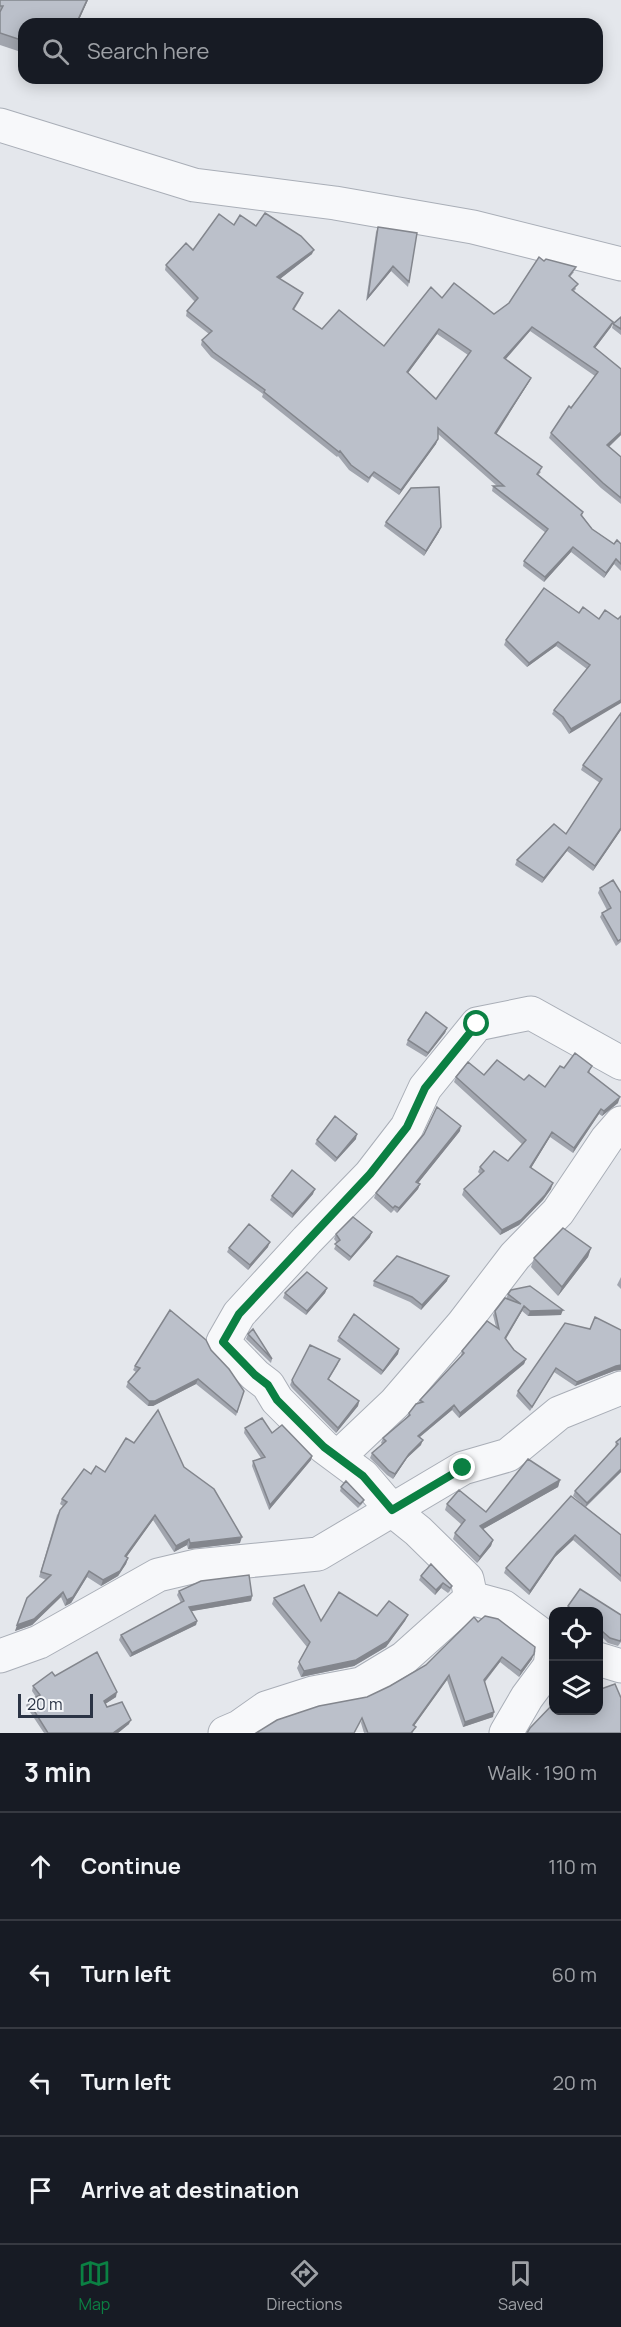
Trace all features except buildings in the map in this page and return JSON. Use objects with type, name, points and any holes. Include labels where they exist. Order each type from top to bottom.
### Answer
[{"type":"street","points":[[0,125],[194,185],[335,203],[473,227],[621,264]]},
{"type":"street","points":[[471,1598],[467,1579],[418,1530],[392,1510],[363,1476],[324,1447],[277,1400],[268,1385],[223,1342],[239,1314],[370,1174],[407,1127],[425,1088],[477,1024],[531,1013],[621,1063]]},
{"type":"street","points":[[338,1457],[395,1403],[463,1324],[515,1256],[558,1212],[608,1138],[621,1123]]},
{"type":"street","points":[[0,1656],[39,1642],[158,1575],[196,1566],[318,1554],[463,1468],[508,1455],[559,1413],[621,1388]]},
{"type":"street","points":[[471,1598],[504,1607],[549,1641]]},
{"type":"street","points":[[225,1733],[239,1727],[266,1708],[313,1693],[361,1684],[404,1658],[471,1598]]},
{"type":"street","points":[[506,1733],[527,1697],[550,1666],[551,1661]]},
{"type":"street","points":[[603,1661],[621,1666]]},
{"type":"route","points":[[463,1468],[392,1510],[363,1476],[324,1447],[277,1400],[268,1385],[223,1342],[239,1314],[370,1174],[407,1127],[425,1088],[477,1024]]}]
